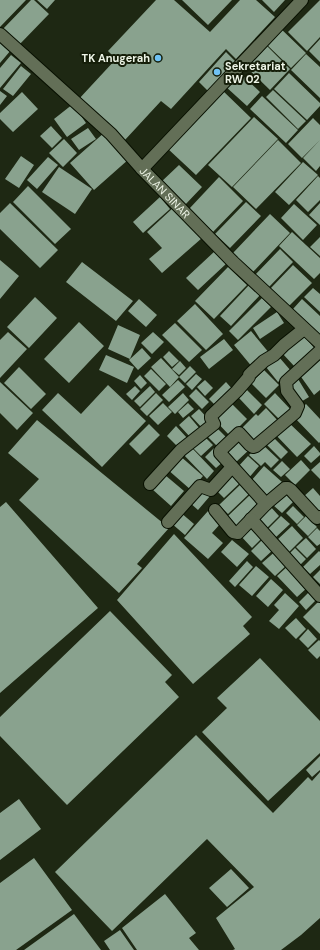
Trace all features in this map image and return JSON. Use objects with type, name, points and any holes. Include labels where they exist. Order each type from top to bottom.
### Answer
[{"type":"street","name":"JALAN SINAR","points":[[302,0],[142,169],[234,262],[320,343]]},
{"type":"street","points":[[0,34],[111,134],[142,169]]},
{"type":"street","points":[[150,484],[181,450],[214,424],[211,416],[237,391],[249,377],[251,372],[274,355],[304,329]]},
{"type":"street","points":[[266,504],[232,467],[220,451],[239,433],[250,446],[256,446],[295,413],[298,406],[287,391],[286,382],[320,351]]},
{"type":"street","points":[[168,522],[200,486],[211,490],[232,467]]},
{"type":"street","points":[[215,510],[233,532],[238,533],[266,504],[284,488],[288,488],[317,518],[320,517]]},
{"type":"street","points":[[252,519],[320,596]]},
{"type":"building","points":[[0,0],[26,0],[0,27]]},
{"type":"building","points":[[31,0],[34,0],[49,14],[18,46],[2,30]]},
{"type":"building","points":[[37,0],[55,0],[47,9]]},
{"type":"building","points":[[156,0],[174,0],[210,32],[240,0],[256,0],[275,17],[236,59],[226,49],[171,109],[161,101],[124,141],[78,100],[116,59],[108,51]]},
{"type":"building","points":[[182,0],[232,0],[208,25]]},
{"type":"building","points":[[262,0],[285,0],[274,12]]},
{"type":"building","points":[[320,0],[320,37],[307,51],[288,32]]},
{"type":"building","points":[[278,26],[306,53],[291,68],[263,41]]},
{"type":"building","points":[[320,39],[320,62],[309,51]]},
{"type":"building","points":[[0,42],[11,50],[0,63]]},
{"type":"building","points":[[263,42],[290,69],[270,90],[242,63]]},
{"type":"building","name":"Sekretariat RW 02","points":[[226,52],[236,62],[209,92],[199,82]]},
{"type":"building","points":[[306,54],[320,67],[320,98],[291,70]]},
{"type":"building","points":[[11,55],[21,63],[0,88],[0,68]]},
{"type":"building","points":[[21,66],[31,74],[13,96],[3,89]]},
{"type":"building","points":[[239,72],[260,92],[247,106],[225,86]]},
{"type":"building","points":[[289,73],[320,103],[320,106],[307,120],[274,89]]},
{"type":"building","points":[[222,90],[251,118],[196,175],[167,148]]},
{"type":"building","points":[[273,90],[306,121],[298,129],[266,97]]},
{"type":"building","points":[[0,91],[7,96],[0,105]]},
{"type":"building","points":[[22,92],[38,109],[13,132],[0,119],[0,113]]},
{"type":"building","points":[[262,96],[298,130],[286,143],[250,109]]},
{"type":"building","points":[[73,104],[86,123],[67,137],[54,119]]},
{"type":"building","points":[[254,117],[278,139],[232,187],[208,165]]},
{"type":"building","points":[[313,118],[320,125],[320,140],[302,158],[288,144]]},
{"type":"building","points":[[51,126],[62,138],[52,148],[40,136]]},
{"type":"building","points":[[88,128],[96,139],[79,150],[71,139]]},
{"type":"building","points":[[105,132],[129,159],[94,190],[70,163]]},
{"type":"building","points":[[64,139],[77,153],[63,167],[49,153]]},
{"type":"building","points":[[278,140],[301,163],[256,209],[233,187]]},
{"type":"building","points":[[320,140],[320,166],[316,171],[303,158]]},
{"type":"building","points":[[21,156],[34,165],[19,188],[5,179]]},
{"type":"building","points":[[48,157],[58,165],[37,189],[27,180]]},
{"type":"building","points":[[303,162],[318,175],[289,205],[275,192]]},
{"type":"building","points":[[179,165],[202,187],[184,206],[160,183]]},
{"type":"building","points":[[59,167],[92,189],[75,214],[42,192]]},
{"type":"building","points":[[318,176],[320,178],[320,200],[308,212],[296,200]]},
{"type":"building","points":[[219,177],[243,201],[213,232],[189,209]]},
{"type":"building","points":[[28,186],[71,229],[55,244],[13,202]]},
{"type":"building","points":[[160,197],[170,209],[143,233],[133,222]]},
{"type":"building","points":[[246,202],[261,216],[230,248],[215,234]]},
{"type":"building","points":[[10,203],[58,250],[40,268],[0,229],[0,213]]},
{"type":"building","points":[[320,203],[320,225],[309,215]]},
{"type":"building","points":[[294,204],[317,225],[303,240],[281,218]]},
{"type":"building","points":[[174,207],[202,238],[162,273],[149,259],[162,248],[147,232]]},
{"type":"building","points":[[270,214],[290,233],[253,272],[233,253]]},
{"type":"building","points":[[292,232],[320,258],[320,273],[314,279],[279,246]]},
{"type":"building","points":[[320,237],[320,256],[310,247]]},
{"type":"building","points":[[280,249],[293,262],[269,287],[255,275]]},
{"type":"building","points":[[215,251],[227,263],[198,290],[186,278]]},
{"type":"building","points":[[0,260],[19,276],[0,299]]},
{"type":"building","points":[[82,262],[133,301],[116,321],[66,282]]},
{"type":"building","points":[[293,265],[312,283],[288,307],[270,289]]},
{"type":"building","points":[[228,267],[247,285],[214,319],[195,301]]},
{"type":"building","points":[[250,284],[261,294],[231,326],[220,316]]},
{"type":"building","points":[[313,288],[320,294],[320,312],[304,297]]},
{"type":"building","points":[[35,297],[57,318],[29,348],[7,327]]},
{"type":"building","points":[[262,298],[271,307],[238,340],[229,331]]},
{"type":"building","points":[[139,299],[157,315],[146,327],[128,311]]},
{"type":"building","points":[[302,299],[320,316],[320,335],[293,309]]},
{"type":"building","points":[[195,304],[223,334],[206,350],[177,321]]},
{"type":"building","points":[[277,312],[284,323],[260,339],[253,328]]},
{"type":"building","points":[[79,322],[104,346],[69,383],[44,359]]},
{"type":"building","points":[[175,323],[202,350],[189,362],[162,335]]},
{"type":"building","points":[[118,325],[140,335],[130,359],[108,349]]},
{"type":"building","points":[[251,331],[270,354],[253,368],[234,345]]},
{"type":"building","points":[[8,332],[27,349],[0,378],[0,340]]},
{"type":"building","points":[[153,332],[164,342],[152,354],[141,343]]},
{"type":"building","points":[[303,335],[315,349],[295,367],[282,353]]},
{"type":"building","points":[[224,339],[233,350],[209,369],[200,357]]},
{"type":"building","points":[[142,348],[151,358],[138,370],[129,360]]},
{"type":"building","points":[[169,351],[179,361],[172,367],[163,357]]},
{"type":"building","points":[[106,355],[134,367],[127,383],[99,370]]},
{"type":"building","points":[[279,357],[291,371],[278,382],[266,367]]},
{"type":"building","points":[[161,358],[179,377],[170,387],[151,367]]},
{"type":"building","points":[[320,359],[320,390],[314,395],[299,374]]},
{"type":"building","points":[[180,361],[186,368],[179,375],[172,369]]},
{"type":"building","points":[[190,366],[196,372],[185,383],[179,377]]},
{"type":"building","points":[[19,367],[46,394],[31,409],[4,383]]},
{"type":"building","points":[[151,369],[166,384],[159,391],[144,376]]},
{"type":"building","points":[[264,370],[279,385],[266,398],[251,383]]},
{"type":"building","points":[[196,374],[202,379],[192,390],[186,384]]},
{"type":"building","points":[[140,375],[147,383],[141,389],[134,381]]},
{"type":"building","points":[[298,379],[309,397],[299,403],[288,385]]},
{"type":"building","points":[[178,380],[185,387],[169,402],[162,395]]},
{"type":"building","points":[[205,380],[213,388],[205,396],[197,387]]},
{"type":"building","points":[[0,382],[33,413],[17,430],[0,413]]},
{"type":"building","points":[[226,382],[234,391],[217,407],[209,399]]},
{"type":"building","points":[[108,385],[146,421],[102,467],[42,410],[58,393],[81,414]]},
{"type":"building","points":[[135,386],[140,391],[132,400],[126,394]]},
{"type":"building","points":[[150,386],[155,392],[140,407],[134,401]]},
{"type":"building","points":[[196,389],[209,402],[202,409],[189,396]]},
{"type":"building","points":[[247,390],[262,405],[254,414],[239,398]]},
{"type":"building","points":[[156,393],[163,400],[147,416],[140,409]]},
{"type":"building","points":[[183,393],[189,400],[175,414],[168,407]]},
{"type":"building","points":[[275,393],[292,411],[281,421],[264,404]]},
{"type":"building","points":[[230,402],[247,419],[230,436],[213,418]]},
{"type":"building","points":[[163,403],[172,412],[158,425],[149,416]]},
{"type":"building","points":[[188,403],[194,409],[183,418],[178,412]]},
{"type":"building","points":[[306,404],[320,419],[319,443],[293,416]]},
{"type":"building","points":[[266,408],[279,422],[253,444],[240,430],[256,414],[258,416]]},
{"type":"building","points":[[199,409],[211,422],[203,429],[191,416]]},
{"type":"building","points":[[189,416],[200,429],[191,438],[179,425]]},
{"type":"building","points":[[37,420],[169,528],[137,564],[142,568],[119,593],[19,500],[39,479],[8,453]]},
{"type":"building","points":[[287,421],[311,444],[297,457],[274,433]]},
{"type":"building","points":[[149,424],[160,435],[140,455],[129,444]]},
{"type":"building","points":[[176,426],[188,439],[179,448],[167,436]]},
{"type":"building","points":[[216,427],[229,440],[220,449],[207,436]]},
{"type":"building","points":[[202,434],[213,445],[201,456],[191,446]]},
{"type":"building","points":[[271,435],[288,452],[281,459],[264,442]]},
{"type":"building","points":[[239,436],[251,448],[235,463],[223,451]]},
{"type":"building","points":[[261,443],[279,460],[271,468],[265,462],[261,466],[249,455]]},
{"type":"building","points":[[190,446],[214,471],[207,479],[182,453]]},
{"type":"building","points":[[314,446],[320,455],[311,463],[304,456]]},
{"type":"building","points":[[214,448],[225,460],[216,468],[205,457]]},
{"type":"building","points":[[179,455],[203,476],[191,490],[167,469]]},
{"type":"building","points":[[248,456],[259,466],[247,480],[236,469]]},
{"type":"building","points":[[301,460],[310,470],[295,485],[285,475]]},
{"type":"building","points":[[282,461],[290,469],[281,477],[273,470]]},
{"type":"building","points":[[320,462],[320,479],[311,470]]},
{"type":"building","points":[[264,466],[282,482],[267,498],[250,482]]},
{"type":"building","points":[[231,471],[242,481],[224,498],[214,488]]},
{"type":"building","points":[[165,475],[184,491],[171,506],[152,489]]},
{"type":"building","points":[[241,484],[250,493],[228,514],[219,505]]},
{"type":"building","points":[[201,488],[210,496],[198,510],[189,502]]},
{"type":"building","points":[[313,488],[320,496],[320,511],[318,513],[302,498]]},
{"type":"building","points":[[287,492],[295,500],[282,513],[273,505]]},
{"type":"building","points":[[251,494],[262,506],[239,528],[228,516]]},
{"type":"building","points":[[6,502],[98,608],[0,693],[0,507]]},
{"type":"building","points":[[269,505],[279,516],[266,529],[255,519]]},
{"type":"building","points":[[293,506],[304,517],[297,524],[286,513]]},
{"type":"building","points":[[208,511],[221,523],[212,533],[223,543],[208,559],[184,538]]},
{"type":"building","points":[[180,512],[194,524],[185,535],[171,523]]},
{"type":"building","points":[[281,516],[290,524],[275,538],[267,530]]},
{"type":"building","points":[[306,516],[317,527],[308,536],[297,525]]},
{"type":"building","points":[[250,522],[264,536],[252,548],[239,534]]},
{"type":"building","points":[[292,526],[303,538],[289,552],[277,540]]},
{"type":"building","points":[[317,528],[320,531],[320,544],[317,546],[308,537]]},
{"type":"building","points":[[174,534],[252,617],[243,626],[250,634],[193,684],[117,600]]},
{"type":"building","points":[[266,536],[275,548],[261,561],[251,551]]},
{"type":"building","points":[[306,538],[316,549],[307,558],[296,547]]},
{"type":"building","points":[[232,540],[249,554],[237,567],[221,552]]},
{"type":"building","points":[[295,548],[306,559],[299,566],[288,555]]},
{"type":"building","points":[[278,549],[289,563],[275,576],[262,563]]},
{"type":"building","points":[[319,551],[320,565],[310,574],[303,567]]},
{"type":"building","points":[[247,561],[253,567],[235,587],[229,581]]},
{"type":"building","points":[[289,565],[308,587],[297,597],[277,576]]},
{"type":"building","points":[[256,566],[269,577],[252,596],[239,585]]},
{"type":"building","points":[[320,570],[320,584],[313,577]]},
{"type":"building","points":[[271,579],[283,590],[268,607],[256,596]]},
{"type":"building","points":[[311,590],[318,598],[306,610],[299,602]]},
{"type":"building","points":[[285,593],[299,606],[279,629],[269,621],[279,610],[274,605]]},
{"type":"building","points":[[320,600],[320,634],[303,617]]},
{"type":"building","points":[[110,611],[172,675],[165,682],[179,697],[67,805],[0,736],[0,717]]},
{"type":"building","points":[[296,618],[306,629],[296,639],[285,628]]},
{"type":"building","points":[[308,629],[317,639],[308,648],[299,639]]},
{"type":"building","points":[[319,640],[320,656],[317,659],[308,650]]},
{"type":"building","points":[[260,658],[320,721],[320,753],[268,801],[202,732],[227,708],[217,698]]},
{"type":"building","points":[[196,735],[273,813],[308,777],[312,781],[320,772],[320,918],[281,950],[233,950],[235,949],[216,918],[254,887],[207,839],[112,931],[55,872]]},
{"type":"building","points":[[320,756],[320,770],[312,777],[306,770]]},
{"type":"building","points":[[19,799],[41,829],[0,860],[0,813]]},
{"type":"building","points":[[34,858],[72,910],[16,950],[0,950],[0,883]]},
{"type":"building","points":[[231,869],[249,888],[227,907],[209,888]]},
{"type":"building","points":[[165,894],[196,933],[189,938],[199,950],[137,950],[122,928]]},
{"type":"building","points":[[74,914],[101,950],[24,950]]},
{"type":"building","points":[[120,930],[134,950],[110,950],[104,941]]},
{"type":"place","name":"TK Anugerah","points":[[158,58]]},
{"type":"place","name":"Sekretariat RW 02","points":[[217,72]]}]
